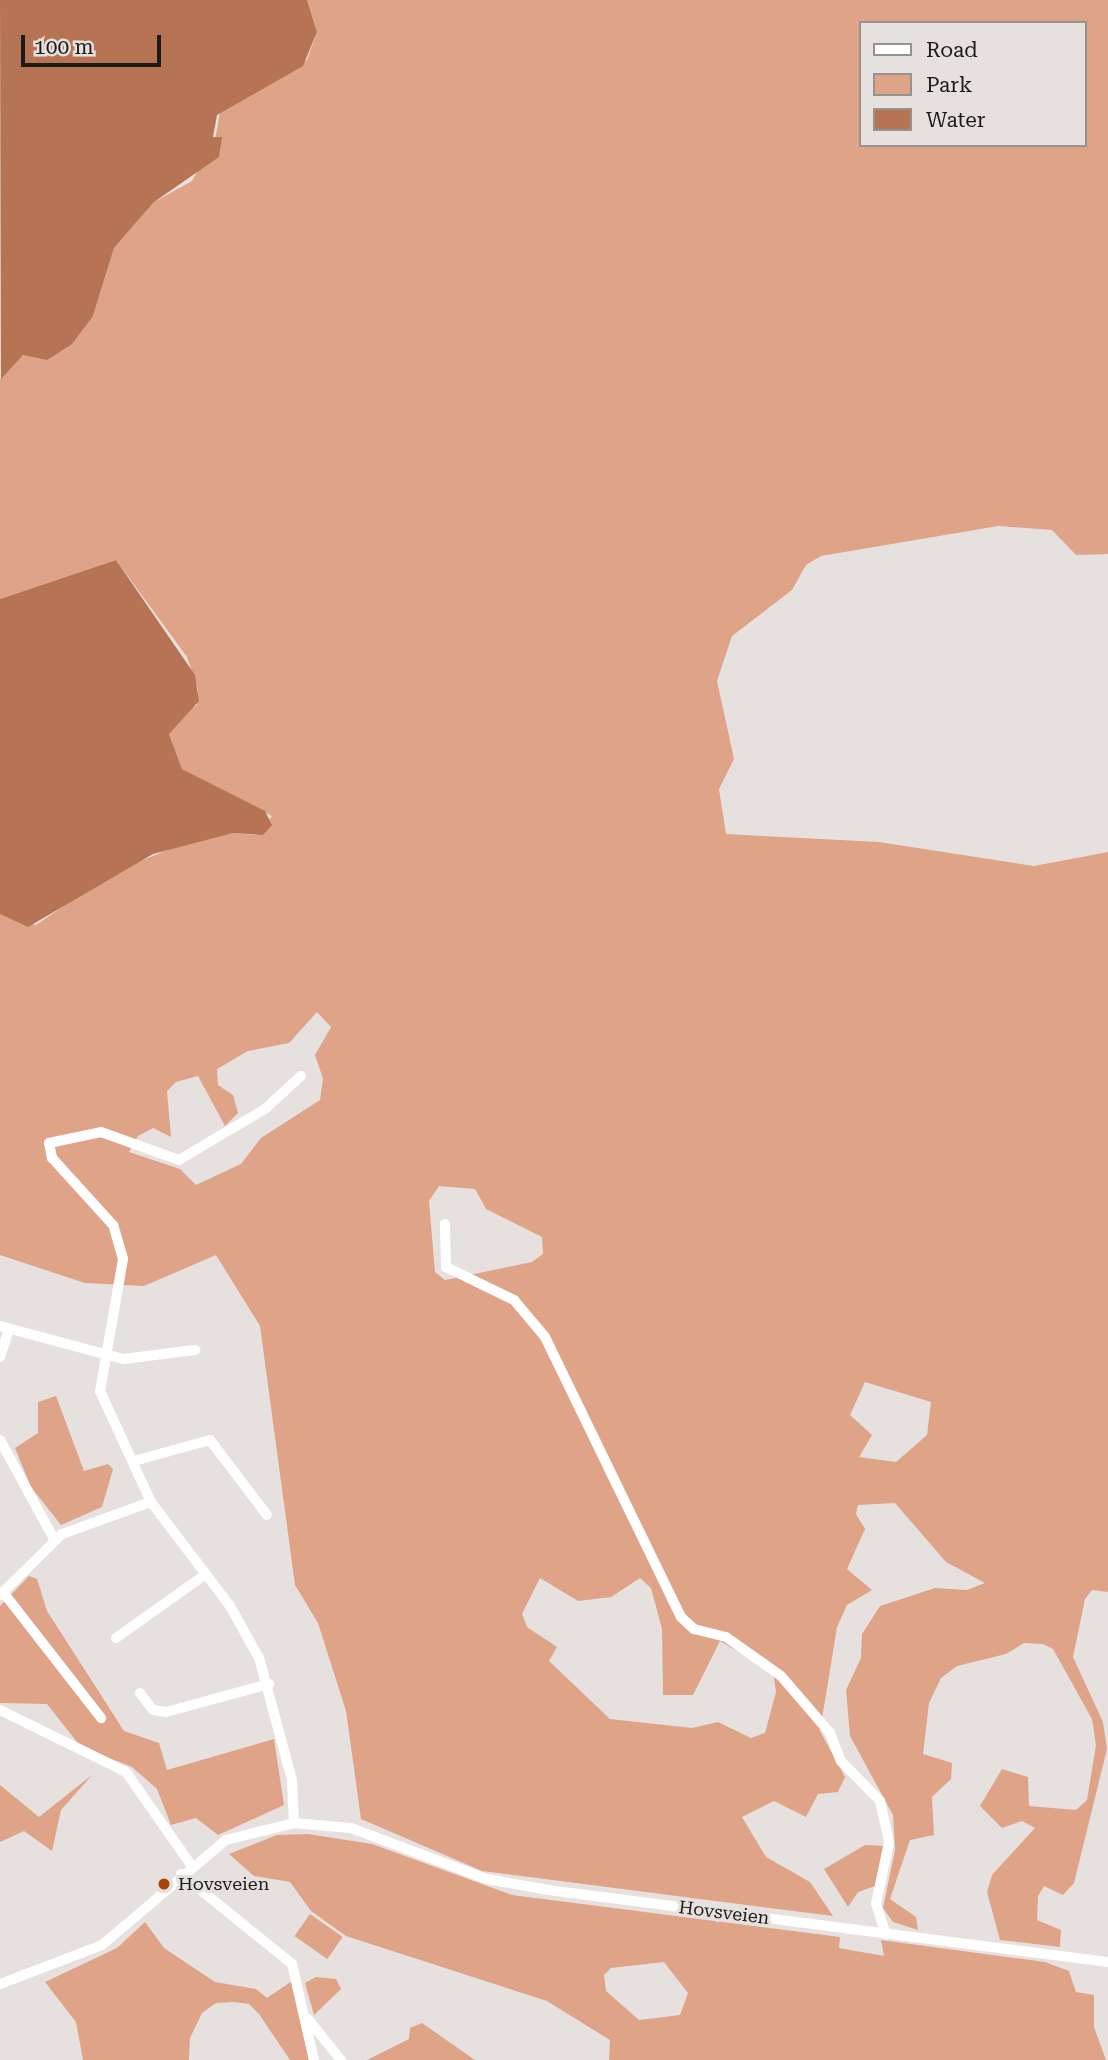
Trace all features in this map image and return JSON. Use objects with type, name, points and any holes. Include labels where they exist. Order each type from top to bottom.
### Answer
[{"type":"street","points":[[294,1823],[292,1780],[269,1684],[245,1630],[151,1502],[100,1391],[103,1356],[123,1259],[113,1225],[52,1158],[49,1143],[101,1132],[179,1160],[265,1109],[301,1076]]},
{"type":"street","points":[[445,1224],[446,1267],[514,1300],[545,1337],[681,1617],[690,1627],[726,1637],[781,1676],[830,1733],[841,1761],[880,1801],[889,1842],[876,1905],[886,1934]]},
{"type":"street","points":[[0,1357],[5,1327],[103,1356],[150,1360],[195,1350]]},
{"type":"street","points":[[0,1440],[54,1539]]},
{"type":"street","points":[[134,1461],[211,1440],[267,1515]]},
{"type":"street","points":[[102,1718],[1,1593],[54,1539],[151,1502]]},
{"type":"street","points":[[116,1638],[206,1574]]},
{"type":"street","points":[[140,1693],[153,1710],[190,1705],[269,1684]]},
{"type":"street","points":[[0,1710],[126,1772],[191,1865]]},
{"type":"street","name":"Hovsveien","points":[[0,1984],[96,1949],[191,1865],[226,1840],[294,1823],[369,1833],[486,1879],[1108,1962]]},
{"type":"street","points":[[181,1874],[285,1955],[307,2019],[314,2060]]},
{"type":"street","points":[[307,2019],[341,2060]]},
{"type":"street","points":[[312,2043],[324,2037]]},
{"type":"green space","points":[[307,0],[1108,0],[1108,554],[1076,555],[1052,530],[998,526],[821,556],[806,565],[792,590],[732,636],[717,681],[734,759],[719,789],[726,834],[879,842],[1034,866],[1108,852],[1108,1592],[1092,1590],[1085,1599],[1073,1657],[1103,1722],[1107,1749],[1074,1883],[1063,1895],[1044,1886],[1038,1896],[1037,1920],[1061,1930],[1060,1947],[1000,1940],[987,1892],[992,1875],[1035,1828],[1022,1821],[1002,1828],[980,1806],[1002,1769],[1028,1777],[1029,1806],[1076,1810],[1087,1800],[1096,1745],[1092,1719],[1053,1649],[1043,1644],[1024,1643],[1006,1654],[957,1666],[941,1678],[929,1703],[923,1754],[952,1763],[951,1779],[932,1797],[934,1835],[910,1840],[890,1899],[916,1917],[918,1930],[893,1922],[883,1908],[895,1850],[893,1815],[850,1736],[846,1690],[861,1658],[862,1634],[880,1606],[935,1588],[967,1590],[985,1583],[946,1562],[895,1503],[858,1505],[856,1514],[865,1529],[847,1569],[872,1590],[847,1605],[837,1627],[820,1731],[845,1777],[838,1792],[818,1794],[806,1817],[774,1801],[742,1817],[766,1857],[810,1882],[833,1916],[482,1871],[361,1819],[346,1711],[318,1623],[295,1585],[260,1326],[216,1255],[144,1286],[85,1283],[0,1255],[0,914],[36,925],[114,872],[182,844],[233,833],[257,835],[272,816],[182,769],[169,734],[180,715],[197,705],[198,689],[187,657],[116,560],[0,599],[0,379],[17,359],[93,316],[114,248],[154,202],[192,181],[215,140],[220,112],[307,60],[317,32]],"holes":[[[317,1012],[331,1027],[315,1055],[323,1079],[320,1100],[261,1138],[241,1164],[196,1185],[180,1169],[129,1152],[138,1136],[153,1128],[171,1137],[167,1091],[176,1082],[198,1076],[225,1126],[238,1113],[233,1095],[218,1085],[217,1069],[248,1051],[289,1043]],[[439,1186],[475,1189],[486,1209],[542,1237],[543,1254],[532,1262],[445,1280],[435,1272],[429,1201]],[[865,1382],[931,1402],[927,1435],[896,1462],[859,1457],[872,1435],[850,1415]],[[540,1578],[578,1601],[611,1597],[640,1578],[651,1588],[662,1629],[663,1695],[693,1695],[720,1641],[773,1672],[776,1692],[765,1733],[751,1738],[718,1722],[692,1728],[610,1719],[549,1661],[557,1647],[527,1627],[522,1614]]]},
{"type":"green space","points":[[56,1396],[84,1471],[108,1464],[113,1469],[102,1507],[61,1525],[31,1487],[15,1448],[38,1433],[38,1402]]},
{"type":"green space","points":[[29,1576],[37,1579],[47,1611],[124,1731],[159,1743],[167,1770],[274,1739],[284,1805],[218,1835],[196,1818],[171,1825],[157,1789],[132,1767],[81,1747],[47,1704],[0,1703],[0,1606]]},
{"type":"green space","points":[[92,1775],[61,1810],[52,1851],[24,1831],[0,1842],[0,1785],[39,1817]]},
{"type":"green space","points":[[308,1834],[372,1844],[512,1895],[840,1937],[839,1948],[884,1956],[881,1940],[1045,1962],[1069,1971],[1076,1992],[1094,1995],[1094,2027],[1106,2060],[609,2060],[610,2040],[547,2001],[346,1936],[311,1911],[290,1882],[254,1876],[229,1854],[277,1835]],"holes":[[[664,1962],[688,1993],[680,2015],[639,2020],[606,1991],[604,1975],[611,1968]]]},
{"type":"green space","points":[[865,1845],[884,1846],[875,1886],[858,1892],[848,1907],[824,1869]]},
{"type":"green space","points":[[310,1914],[343,1937],[327,1959],[295,1936]]},
{"type":"green space","points":[[145,1922],[164,1948],[215,1982],[256,1989],[267,1998],[292,1981],[309,2060],[290,2060],[259,2014],[249,2004],[233,2002],[216,2003],[202,2013],[190,2038],[189,2060],[83,2060],[76,2022],[45,1982],[117,1948]]},
{"type":"green space","points":[[316,1977],[336,1979],[341,1989],[314,2015],[305,1983]]},
{"type":"green space","points":[[422,2023],[475,2060],[367,2060],[409,2039],[410,2028]]},
{"type":"water","points":[[0,0],[307,0],[317,32],[303,66],[217,115],[213,137],[222,137],[219,157],[154,202],[114,248],[93,316],[72,344],[47,360],[23,355],[1,379]]},
{"type":"water","points":[[116,560],[195,675],[199,701],[169,734],[182,769],[265,811],[272,825],[263,835],[233,833],[153,854],[28,927],[0,914],[0,599]]},
{"type":"place","name":"Hovsveien","points":[[164,1884]]}]
